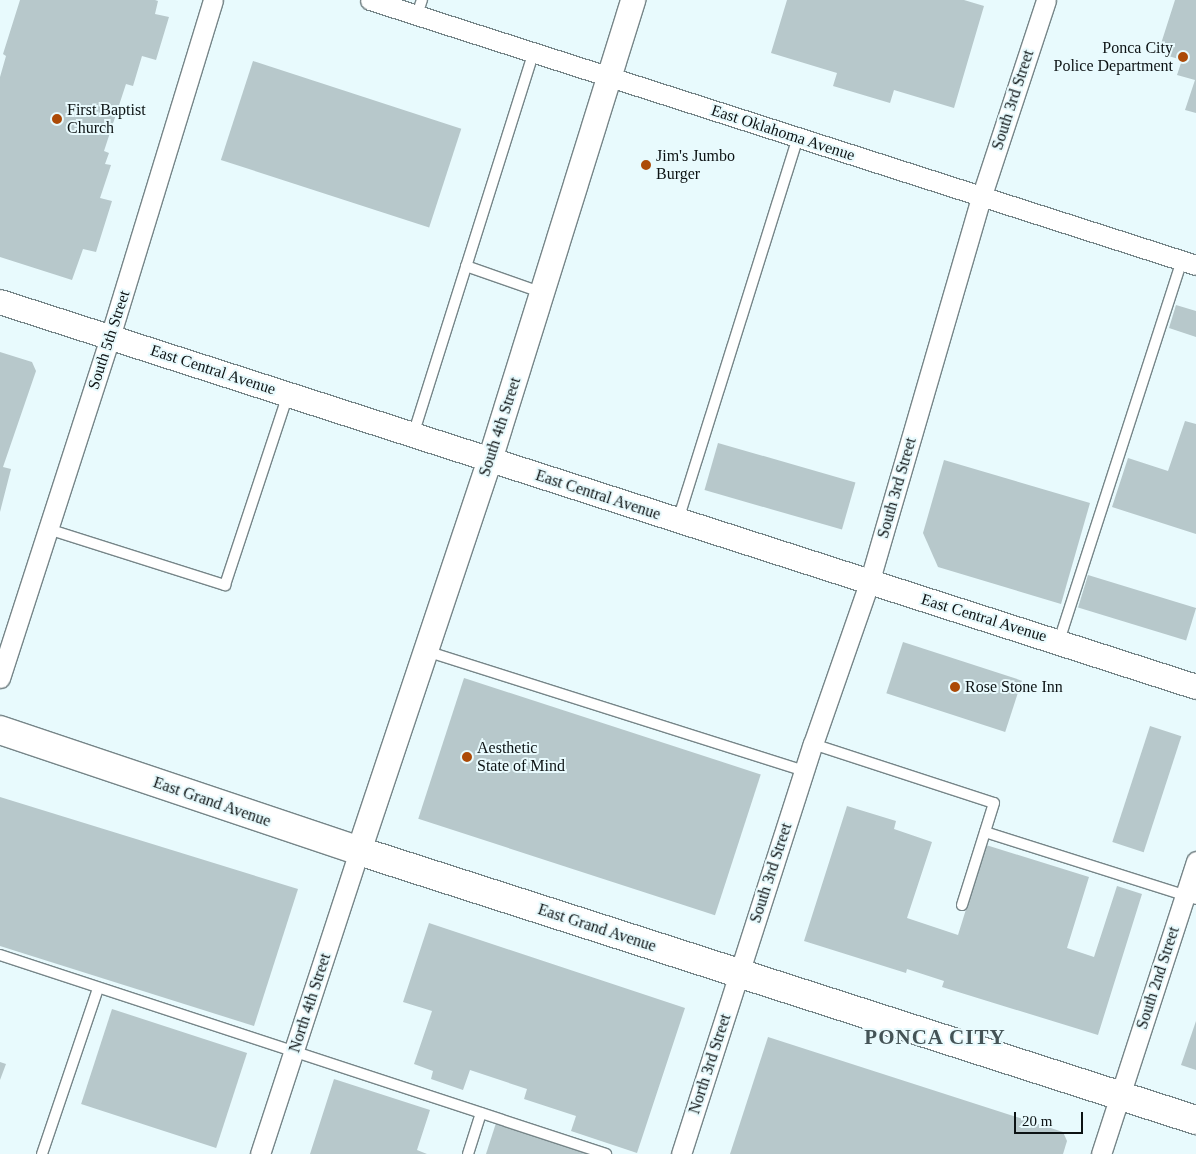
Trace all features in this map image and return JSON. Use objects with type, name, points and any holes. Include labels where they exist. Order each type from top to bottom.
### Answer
[{"type":"main road","name":"East Grand Avenue","points":[[0,730],[359,851],[1196,1120]]},
{"type":"street","name":"South 5th Street","points":[[0,678],[110,336],[213,0]]},
{"type":"street","name":"East Oklahoma Avenue","points":[[370,0],[420,8],[534,52],[981,198],[1189,263]]},
{"type":"street","name":"South 4th Street","points":[[359,851],[490,460],[633,0]]},
{"type":"street","name":"South 3rd Street","points":[[739,973],[813,744],[869,583],[981,198],[1046,0]]},
{"type":"street","name":"East Central Avenue","points":[[0,302],[1196,687]]},
{"type":"street","name":"North 4th Street","points":[[260,1154],[359,851]]},
{"type":"street","name":"South 2nd Street","points":[[1102,1154],[1120,1096],[1190,898],[1196,861]]},
{"type":"street","name":"North 3rd Street","points":[[681,1154],[739,973]]},
{"type":"lane","points":[[412,435],[534,52]]},
{"type":"lane","points":[[678,520],[798,138]]},
{"type":"lane","points":[[1060,642],[1189,263]]},
{"type":"lane","points":[[466,266],[542,292]]},
{"type":"lane","points":[[48,529],[225,585],[288,394]]},
{"type":"lane","points":[[426,651],[804,771]]},
{"type":"lane","points":[[813,744],[994,803],[962,906]]},
{"type":"lane","points":[[985,832],[1190,898]]},
{"type":"lane","points":[[0,955],[98,989],[606,1154]]},
{"type":"lane","points":[[42,1154],[98,989]]},
{"type":"lane","points":[[468,1154],[481,1113]]},
{"type":"building","name":"First Baptist Church","points":[[20,0],[155,0],[158,1],[155,14],[169,17],[156,60],[142,56],[133,86],[126,84],[104,151],[109,153],[105,164],[111,165],[100,198],[112,201],[96,252],[83,249],[72,280],[0,257],[0,77],[6,56],[3,54]]},
{"type":"building","points":[[787,0],[964,0],[984,6],[954,108],[894,90],[890,103],[833,86],[837,73],[771,53]]},
{"type":"building","name":"Ponca City Police Department","points":[[1175,0],[1196,0],[1196,113],[1185,110],[1195,80],[1177,75],[1182,60],[1158,53]]},
{"type":"building","points":[[253,61],[461,129],[429,228],[221,160]]},
{"type":"building","points":[[1176,305],[1196,311],[1196,337],[1169,328]]},
{"type":"building","points":[[0,352],[32,362],[36,371],[3,467],[11,469],[0,512]]},
{"type":"building","points":[[1185,421],[1196,424],[1196,534],[1112,507],[1128,458],[1168,471]]},
{"type":"building","points":[[718,443],[855,482],[842,530],[704,490]]},
{"type":"building","points":[[944,460],[1090,503],[1061,604],[938,567],[923,533]]},
{"type":"building","points":[[1088,575],[1196,608],[1186,641],[1078,608]]},
{"type":"building","name":"Rose Stone Inn","points":[[903,642],[1022,681],[1005,732],[886,693]]},
{"type":"building","points":[[464,678],[761,774],[715,915],[418,819]]},
{"type":"building","points":[[1150,726],[1181,736],[1144,852],[1112,842]]},
{"type":"building","points":[[0,797],[298,889],[254,1026],[0,946]]},
{"type":"building","points":[[847,806],[896,821],[894,829],[932,842],[907,918],[958,935],[986,845],[1089,877],[1067,948],[1094,957],[1117,886],[1142,894],[1098,1035],[942,987],[944,981],[907,969],[906,973],[804,941]]},
{"type":"building","points":[[429,923],[685,1008],[637,1153],[571,1131],[576,1116],[524,1099],[527,1089],[470,1070],[463,1090],[431,1079],[433,1071],[414,1064],[432,1011],[403,1002]]},
{"type":"building","points":[[112,1009],[247,1053],[216,1148],[81,1104]]},
{"type":"building","points":[[1196,1021],[1196,1070],[1181,1065]]},
{"type":"building","points":[[768,1037],[1063,1132],[1067,1141],[1063,1154],[730,1154]]},
{"type":"building","points":[[0,1062],[6,1064],[0,1080]]},
{"type":"building","points":[[334,1079],[430,1110],[417,1150],[427,1154],[310,1154]]},
{"type":"building","points":[[496,1123],[588,1154],[486,1154]]},
{"type":"place","name":"Ponca City Police Department","points":[[1183,57]]},
{"type":"place","name":"First Baptist Church","points":[[57,119]]},
{"type":"place","name":"Jim's Jumbo Burger","points":[[646,165]]},
{"type":"place","name":"Rose Stone Inn","points":[[955,687]]},
{"type":"place","name":"Aesthetic State of Mind","points":[[467,757]]},
{"type":"district","name":"PONCA CITY","points":[[935,1037]]}]
